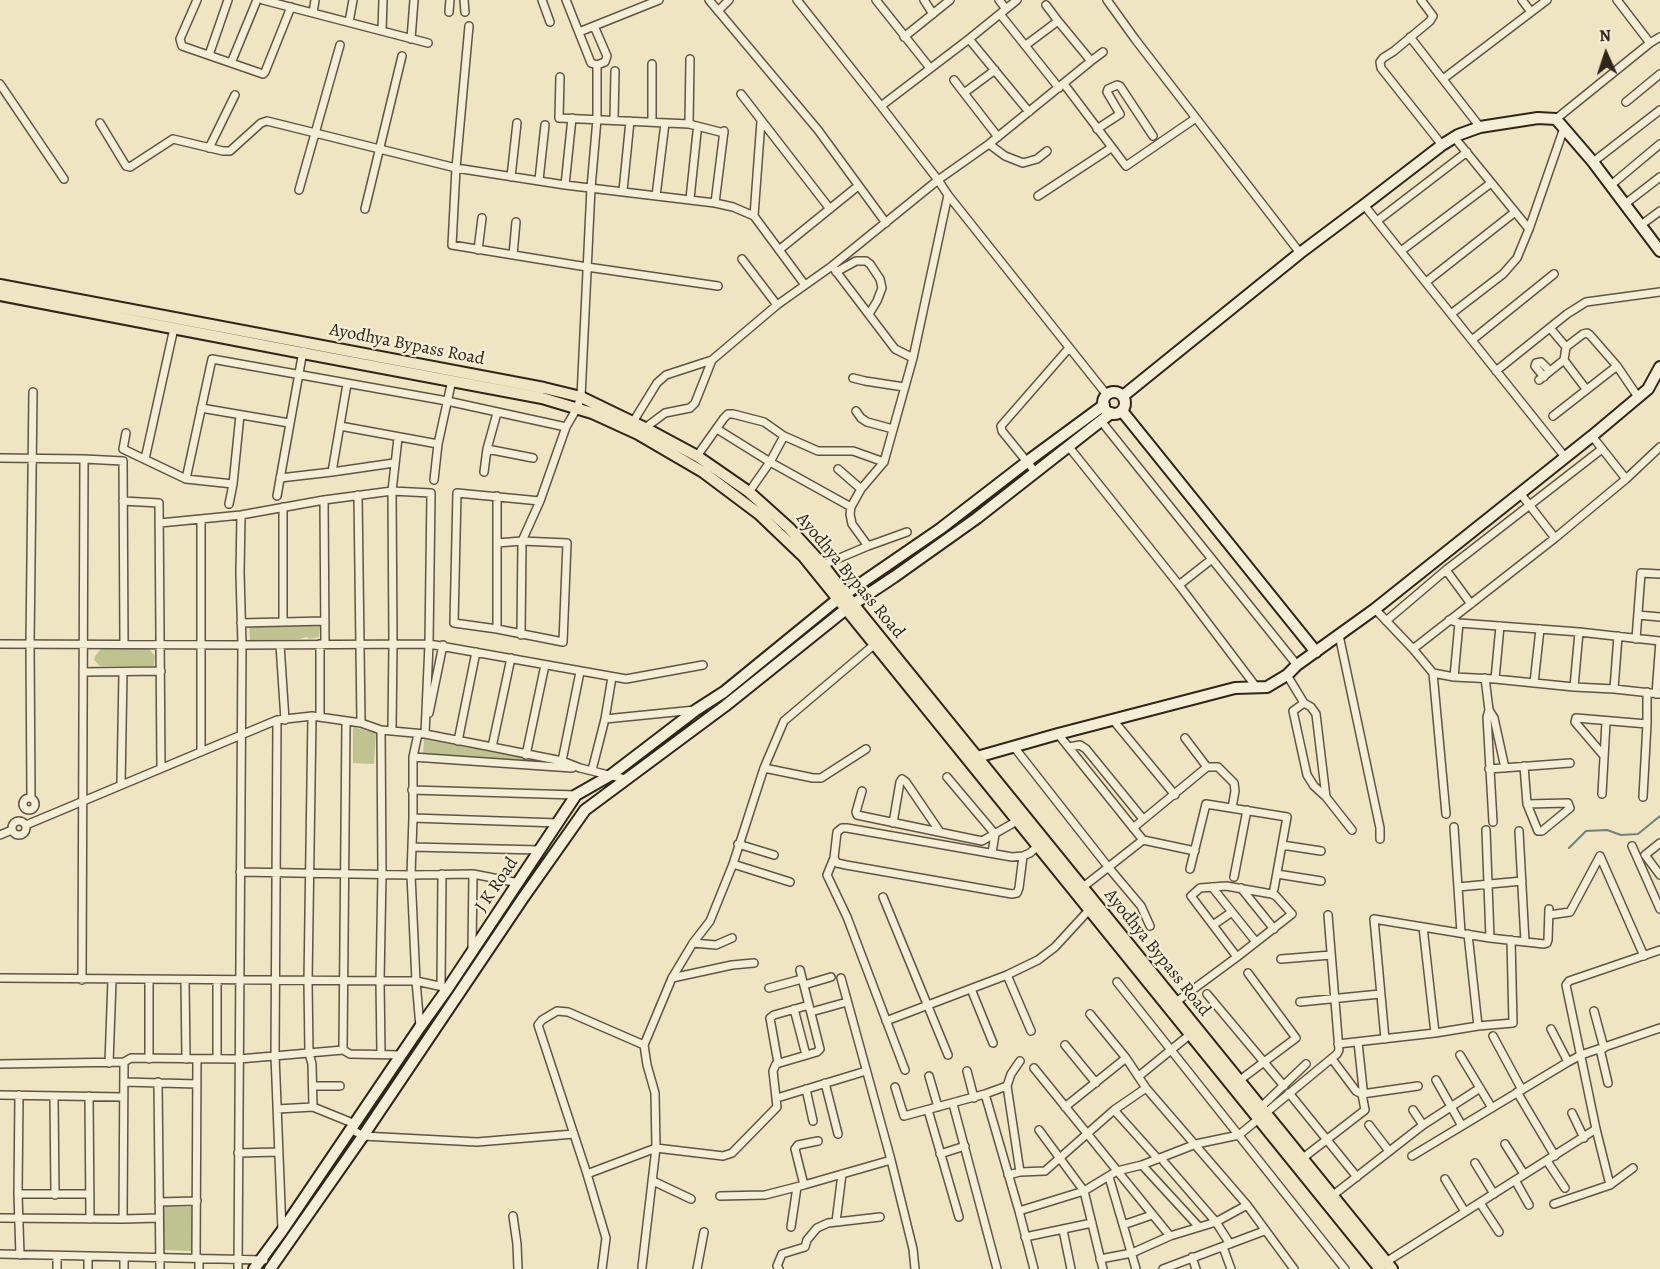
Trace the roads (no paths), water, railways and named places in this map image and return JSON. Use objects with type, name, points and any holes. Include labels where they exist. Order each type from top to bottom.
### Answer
[{"type":"main road","name":"Ayodhya Bypass Road","points":[[0,285],[542,398],[592,412],[638,434],[703,472],[759,514],[842,596]]},
{"type":"main road","name":"Ayodhya Bypass Road","points":[[0,295],[174,328],[544,388],[581,397],[696,456],[748,492],[789,528],[823,565],[875,644],[1083,887],[1176,1002],[1194,1032],[1240,1080],[1261,1112],[1303,1158],[1386,1267]]},
{"type":"main road","name":"Ayodhya Bypass Road","points":[[849,606],[973,758],[1017,821],[1261,1112],[1386,1267]]},
{"type":"street","points":[[197,0],[180,39],[182,46],[263,74],[291,7]]},
{"type":"street","points":[[209,55],[228,0]]},
{"type":"street","points":[[231,63],[257,0]]},
{"type":"street","points":[[262,0],[280,2],[291,7],[428,43]]},
{"type":"street","points":[[313,13],[315,0]]},
{"type":"street","points":[[348,22],[353,0]]},
{"type":"street","points":[[382,31],[383,0]]},
{"type":"street","points":[[411,39],[414,0]]},
{"type":"street","points":[[449,12],[450,0]]},
{"type":"street","points":[[464,0],[465,12]]},
{"type":"street","points":[[542,0],[550,22]]},
{"type":"street","points":[[566,0],[591,63],[597,65],[605,62],[607,56],[594,26]]},
{"type":"street","points":[[579,32],[659,0]]},
{"type":"street","points":[[709,0],[818,130],[886,223]]},
{"type":"street","points":[[718,10],[729,0]]},
{"type":"street","points":[[797,0],[1069,348],[1111,406],[1316,652]]},
{"type":"street","points":[[876,0],[930,68]]},
{"type":"street","points":[[924,0],[933,14]]},
{"type":"street","points":[[904,37],[950,0]]},
{"type":"street","points":[[999,0],[1003,11],[1026,45],[1126,166],[1196,118]]},
{"type":"street","points":[[881,106],[1017,0]]},
{"type":"street","points":[[1107,0],[1300,253]]},
{"type":"street","points":[[1421,0],[1433,16],[1430,21],[1380,62],[1381,68],[1442,145]]},
{"type":"street","points":[[1522,0],[1531,12]]},
{"type":"street","points":[[1443,79],[1547,0]]},
{"type":"street","points":[[1617,0],[1650,43]]},
{"type":"street","points":[[1046,5],[1091,61]]},
{"type":"street","points":[[1026,45],[1058,21]]},
{"type":"street","points":[[469,26],[456,168],[452,245],[718,286]]},
{"type":"street","points":[[1410,37],[1480,127]]},
{"type":"street","points":[[969,39],[1029,112]]},
{"type":"street","points":[[1123,396],[1300,253],[1454,137],[1480,127],[1538,118],[1556,119],[1650,43],[1659,39]]},
{"type":"street","points":[[299,190],[340,45]]},
{"type":"street","points":[[834,269],[938,180],[989,144],[1103,52]]},
{"type":"street","points":[[365,209],[402,56]]},
{"type":"street","points":[[689,124],[690,59]]},
{"type":"street","points":[[652,64],[652,122]]},
{"type":"street","points":[[521,635],[522,540],[540,501],[566,427],[581,397],[591,188],[597,119],[597,65]]},
{"type":"street","points":[[964,93],[995,70]]},
{"type":"street","points":[[614,120],[615,71]]},
{"type":"street","points":[[1626,102],[1660,74]]},
{"type":"street","points":[[560,77],[559,118],[689,124],[724,131],[715,203]]},
{"type":"street","points":[[954,80],[998,137]]},
{"type":"street","points":[[0,84],[64,179]]},
{"type":"street","points":[[1097,129],[1120,114],[1107,92],[1117,85],[1120,86],[1153,136]]},
{"type":"street","points":[[741,94],[830,208]]},
{"type":"street","points":[[209,148],[236,95]]},
{"type":"street","points":[[1593,162],[1660,110]]},
{"type":"street","points":[[565,185],[572,118]]},
{"type":"street","points":[[1556,119],[1658,245]]},
{"type":"street","points":[[99,123],[126,166],[130,167],[173,139],[223,152],[230,151],[264,121],[270,121],[456,168],[565,185],[690,199],[733,207],[754,216],[805,285]]},
{"type":"street","points":[[623,191],[630,121]]},
{"type":"street","points":[[754,216],[761,121]]},
{"type":"street","points":[[511,177],[517,123]]},
{"type":"street","points":[[656,196],[665,123]]},
{"type":"street","points":[[539,180],[545,125]]},
{"type":"street","points":[[1451,314],[1503,274],[1517,258],[1563,128]]},
{"type":"street","points":[[690,199],[697,132]]},
{"type":"street","points":[[1454,137],[1529,229]]},
{"type":"street","points":[[989,144],[1005,156],[1023,163],[1036,159],[1047,151]]},
{"type":"street","points":[[1611,185],[1660,144]]},
{"type":"street","points":[[1038,196],[1111,148]]},
{"type":"street","points":[[1377,221],[1467,152]]},
{"type":"street","points":[[1625,204],[1660,177]]},
{"type":"street","points":[[1401,251],[1491,183]]},
{"type":"street","points":[[779,250],[858,186]]},
{"type":"street","points":[[868,546],[852,524],[851,507],[861,489],[884,462],[914,358],[948,195]]},
{"type":"street","points":[[1364,205],[1565,457]]},
{"type":"street","points":[[1641,225],[1660,211]]},
{"type":"street","points":[[1426,282],[1515,212]]},
{"type":"street","points":[[478,250],[482,218]]},
{"type":"street","points":[[513,255],[516,222]]},
{"type":"street","points":[[742,259],[777,305]]},
{"type":"street","points":[[633,422],[657,382],[666,375],[712,360],[777,305],[805,285],[834,269],[856,261],[866,261],[870,264],[880,279],[882,288],[878,301],[869,314]]},
{"type":"street","points":[[834,269],[895,349],[914,358]]},
{"type":"street","points":[[1472,340],[1554,274]]},
{"type":"street","points":[[1497,371],[1586,302],[1660,292]]},
{"type":"street","points":[[145,459],[174,328]]},
{"type":"street","points":[[1550,328],[1566,347]]},
{"type":"street","points":[[1550,371],[1540,362],[1536,363],[1535,366],[1541,378],[1550,371],[1564,360],[1566,347],[1582,334],[1587,333],[1617,366],[1638,398]]},
{"type":"street","points":[[277,496],[304,348]]},
{"type":"street","points":[[1036,473],[1001,426],[1069,348]]},
{"type":"street","points":[[186,478],[212,359],[447,402],[566,427]]},
{"type":"street","points":[[645,428],[665,413],[690,408],[695,403],[712,360]]},
{"type":"street","points":[[1564,360],[1586,389]]},
{"type":"street","points":[[1554,416],[1617,366]]},
{"type":"street","points":[[973,758],[1235,688],[1267,687],[1287,675],[1297,665],[1375,609],[1592,436],[1648,389],[1660,367]]},
{"type":"street","points":[[853,378],[904,387]]},
{"type":"street","points":[[434,480],[438,444],[452,380]]},
{"type":"street","points":[[332,472],[347,384]]},
{"type":"street","points":[[28,824],[27,810],[23,807],[23,802],[26,798],[31,797],[33,392]]},
{"type":"street","points":[[1115,392],[1123,396],[1125,402],[1111,406],[1115,392]]},
{"type":"street","name":"J K Road","points":[[254,1269],[420,1027],[585,810],[725,706],[849,606],[977,518],[1036,473],[1101,421],[1111,406]]},
{"type":"street","name":"J K Road","points":[[273,1265],[363,1136],[472,951],[576,795],[610,775],[696,710],[724,692],[842,596],[940,529],[1027,461],[1111,406]]},
{"type":"street","points":[[201,408],[289,423]]},
{"type":"street","points":[[856,411],[867,422],[893,429]]},
{"type":"street","points":[[484,472],[497,413]]},
{"type":"street","points":[[696,456],[728,414],[733,414],[764,422],[784,436],[818,451],[854,451],[884,462]]},
{"type":"street","points":[[229,504],[240,415]]},
{"type":"street","points":[[1101,421],[1297,665]]},
{"type":"street","points":[[340,426],[438,444]]},
{"type":"street","points":[[717,429],[770,462],[851,507]]},
{"type":"street","points":[[126,433],[123,448],[145,459],[186,478],[233,484]]},
{"type":"street","points":[[748,492],[770,462],[784,436]]},
{"type":"street","points":[[1592,436],[1626,479]]},
{"type":"street","points":[[392,730],[392,491],[398,438]]},
{"type":"street","points":[[1069,447],[1179,585],[1257,688]]},
{"type":"street","points":[[1413,649],[1555,538],[1626,479],[1660,447]]},
{"type":"street","points":[[488,449],[532,458]]},
{"type":"street","points":[[1386,621],[1446,570],[1602,449]]},
{"type":"street","points":[[0,458],[123,461],[124,644]]},
{"type":"street","points":[[82,980],[84,459]]},
{"type":"street","points":[[279,478],[394,463]]},
{"type":"street","points":[[838,469],[861,489]]},
{"type":"street","points":[[160,523],[241,515],[392,491],[431,493],[429,644],[421,734]]},
{"type":"street","points":[[1520,493],[1555,538]]},
{"type":"street","points":[[498,543],[522,540],[567,543],[564,642],[454,623],[457,494],[540,501]]},
{"type":"street","points":[[358,495],[361,723]]},
{"type":"street","points":[[497,496],[497,629]]},
{"type":"street","points":[[320,717],[325,621],[324,500]]},
{"type":"street","points":[[123,501],[159,503],[161,768]]},
{"type":"street","points":[[283,621],[284,507]]},
{"type":"street","points":[[238,1269],[241,515]]},
{"type":"street","points":[[201,520],[201,752]]},
{"type":"street","points":[[823,565],[908,532]]},
{"type":"street","points":[[1179,585],[1212,559]]},
{"type":"street","points":[[1446,570],[1471,604]]},
{"type":"street","points":[[1636,639],[1641,573],[1660,574]]},
{"type":"street","points":[[1375,609],[1433,673],[1446,814]]},
{"type":"street","points":[[1638,615],[1660,617]]},
{"type":"street","points":[[1433,673],[1658,694],[1660,641],[1459,623],[1449,620]]},
{"type":"street","points":[[242,623],[325,621]]},
{"type":"street","points":[[1454,676],[1459,623]]},
{"type":"street","points":[[1495,679],[1500,626]]},
{"type":"street","points":[[1534,683],[1540,629]]},
{"type":"street","points":[[1574,687],[1579,632]]},
{"type":"street","points":[[1339,635],[1380,828],[1380,839]]},
{"type":"street","points":[[1614,689],[1618,636]]},
{"type":"street","points":[[0,644],[429,644],[626,679],[703,665]]},
{"type":"street","points":[[642,1267],[656,1148],[655,1093],[647,1065],[645,1045],[672,978],[710,921],[733,864],[764,768],[784,721],[875,644]]},
{"type":"street","points":[[280,645],[281,720],[275,1056],[282,1231]]},
{"type":"street","points":[[420,1027],[411,875],[413,757],[443,645]]},
{"type":"street","points":[[458,741],[476,652]]},
{"type":"street","points":[[492,747],[511,658]]},
{"type":"street","points":[[526,755],[545,665]]},
{"type":"street","points":[[83,672],[160,671]]},
{"type":"street","points":[[121,785],[123,672]]},
{"type":"street","points":[[562,761],[580,672]]},
{"type":"street","points":[[1287,675],[1304,703],[1316,714],[1326,797]]},
{"type":"street","points":[[592,770],[605,719],[612,677]]},
{"type":"street","points":[[1485,678],[1489,710],[1487,717],[1489,769],[1494,822]]},
{"type":"street","points":[[1643,797],[1647,692]]},
{"type":"street","points":[[1304,703],[1293,711],[1307,775],[1352,830]]},
{"type":"street","points":[[605,719],[696,710]]},
{"type":"street","points":[[1489,710],[1494,718],[1505,768]]},
{"type":"street","points":[[312,716],[308,982],[309,1053],[312,1064],[313,1107]]},
{"type":"street","points":[[0,835],[12,830],[12,824],[16,821],[28,824],[281,720],[312,716],[361,723],[381,730],[421,734],[492,747],[562,761],[580,768]]},
{"type":"street","points":[[1604,756],[1575,722],[1576,718],[1647,724]]},
{"type":"street","points":[[1113,720],[1174,795]]},
{"type":"street","points":[[343,1050],[346,721]]},
{"type":"street","points":[[1602,794],[1606,722]]},
{"type":"street","points":[[381,730],[381,1054]]},
{"type":"street","points":[[1058,734],[1143,840],[1195,851]]},
{"type":"street","points":[[1185,738],[1207,766]]},
{"type":"street","points":[[1069,747],[1080,746],[1086,749],[1143,819]]},
{"type":"street","points":[[1014,747],[1141,906],[1150,926]]},
{"type":"street","points":[[764,768],[821,778],[866,749]]},
{"type":"street","points":[[639,753],[648,762]]},
{"type":"street","points":[[413,757],[580,768],[626,779]]},
{"type":"street","points":[[1489,769],[1570,763]]},
{"type":"street","points":[[1133,828],[1207,766],[1218,767],[1234,783],[1232,808]]},
{"type":"street","points":[[1524,766],[1527,804],[1539,832],[1570,808],[1568,803],[1527,804]]},
{"type":"street","points":[[947,777],[996,834]]},
{"type":"street","points":[[893,823],[902,779],[940,832]]},
{"type":"street","points":[[412,790],[576,795]]},
{"type":"street","points":[[862,791],[857,815],[982,842],[1017,821]]},
{"type":"street","points":[[1190,869],[1206,804],[1287,817],[1274,889]]},
{"type":"street","points":[[1234,877],[1247,810]]},
{"type":"street","points":[[413,818],[558,823]]},
{"type":"street","points":[[1454,827],[1458,887],[1478,1026]]},
{"type":"street","points":[[905,1070],[847,917],[827,875],[834,858],[837,832],[842,828],[847,828],[1012,856],[1030,854],[1038,846]]},
{"type":"street","points":[[1486,830],[1490,938]]},
{"type":"street","points":[[1519,831],[1525,942]]},
{"type":"street","points":[[992,853],[996,834]]},
{"type":"street","points":[[1083,887],[1143,840]]},
{"type":"street","points":[[1660,843],[1645,855],[1660,875]]},
{"type":"street","points":[[738,844],[774,855]]},
{"type":"street","points":[[1282,845],[1321,851]]},
{"type":"street","points":[[1632,846],[1660,909]]},
{"type":"street","points":[[411,847],[540,850]]},
{"type":"street","points":[[834,858],[837,863],[846,865],[1012,894],[1017,893],[1019,888],[1023,856]]},
{"type":"street","points":[[1385,1039],[1374,919],[1490,938],[1547,943],[1549,912],[1570,912],[1600,856],[1644,956]]},
{"type":"street","points":[[733,864],[790,882]]},
{"type":"street","points":[[240,872],[473,874],[519,883]]},
{"type":"street","points":[[0,978],[416,981],[446,994],[442,874]]},
{"type":"street","points":[[472,951],[473,874]]},
{"type":"street","points":[[1277,874],[1321,881]]},
{"type":"street","points":[[1458,887],[1522,881]]},
{"type":"street","points":[[1176,1002],[1237,957],[1274,929],[1292,914],[1272,894],[1226,886],[1200,888],[1191,896],[1237,957]]},
{"type":"street","points":[[1212,887],[1256,942]]},
{"type":"street","points":[[1241,888],[1274,929]]},
{"type":"street","points":[[883,897],[948,1054]]},
{"type":"street","points":[[886,1021],[1007,975],[1038,960],[1054,947],[1089,909]]},
{"type":"street","points":[[1213,925],[1232,912]]},
{"type":"street","points":[[1261,1112],[1289,1093],[1337,1054],[1328,915]]},
{"type":"street","points":[[1424,927],[1435,1033]]},
{"type":"street","points":[[693,944],[716,945],[732,938]]},
{"type":"street","points":[[1338,1044],[1513,1023],[1511,940]]},
{"type":"street","points":[[1610,1185],[1566,985],[1569,981],[1660,950]]},
{"type":"street","points":[[1281,959],[1331,955]]},
{"type":"street","points":[[672,978],[732,965],[754,963]]},
{"type":"street","points":[[587,1174],[656,1148],[728,1155],[732,1153],[777,1107],[773,1071],[776,1064],[819,1051],[820,1046],[800,970]]},
{"type":"street","points":[[1240,1080],[1296,1038],[1248,973]]},
{"type":"street","points":[[1007,975],[1031,1031]]},
{"type":"street","points":[[769,988],[831,977]]},
{"type":"street","points":[[841,978],[891,1160],[913,1249],[915,1269]]},
{"type":"street","points":[[109,1063],[112,980]]},
{"type":"street","points":[[149,980],[149,1059]]},
{"type":"street","points":[[185,980],[186,1059]]},
{"type":"street","points":[[217,980],[217,1059]]},
{"type":"street","points":[[1117,982],[1345,1269]]},
{"type":"street","points":[[971,988],[993,1043]]},
{"type":"street","points":[[1207,994],[1284,1086]]},
{"type":"street","points":[[1300,1002],[1380,994]]},
{"type":"street","points":[[778,1063],[770,1018],[794,1009],[847,1002]]},
{"type":"street","points":[[794,1009],[806,1055]]},
{"type":"street","points":[[602,1269],[606,1238],[538,1025],[557,1011],[568,1012],[645,1045]]},
{"type":"street","points":[[1594,1011],[1608,1083]]},
{"type":"street","points":[[1090,1014],[1126,1058],[1146,1088],[1247,1205],[1291,1266],[1281,1269]]},
{"type":"street","points":[[1412,1156],[1568,1062],[1660,1028]]},
{"type":"street","points":[[1551,1029],[1568,1062]]},
{"type":"street","points":[[1139,1076],[1194,1032]]},
{"type":"street","points":[[1493,1036],[1555,1156]]},
{"type":"street","points":[[1303,1158],[1365,1110],[1358,1042]]},
{"type":"street","points":[[1065,1045],[1096,1083]]},
{"type":"street","points":[[0,1064],[109,1063],[131,1059],[239,1059],[343,1050],[350,1054],[402,1055]]},
{"type":"street","points":[[1460,1054],[1492,1108]]},
{"type":"street","points":[[1065,1107],[1126,1058]]},
{"type":"street","points":[[197,1059],[199,1269]]},
{"type":"street","points":[[1332,1059],[1356,1091],[1362,1094],[1418,1086]]},
{"type":"street","points":[[1020,1061],[1011,1074],[1007,1086],[1020,1172]]},
{"type":"street","points":[[123,1219],[124,1062]]},
{"type":"street","points":[[1019,1211],[1084,1191],[1117,1171],[1161,1160],[1196,1144],[1239,1135],[1306,1064]]},
{"type":"street","points":[[1034,1068],[1170,1236]]},
{"type":"street","points":[[777,1098],[866,1071]]},
{"type":"street","points":[[967,1071],[974,1098]]},
{"type":"street","points":[[929,1076],[938,1107]]},
{"type":"street","points":[[1436,1080],[1462,1126]]},
{"type":"street","points":[[124,1082],[197,1084]]},
{"type":"street","points":[[158,1082],[160,1269]]},
{"type":"street","points":[[825,1083],[838,1134]]},
{"type":"street","points":[[313,1086],[340,1086]]},
{"type":"street","points":[[896,1087],[904,1116],[974,1098],[1007,1086]]},
{"type":"street","points":[[1008,1175],[1045,1171],[1114,1110],[1146,1088]]},
{"type":"street","points":[[1332,1196],[1423,1125],[1480,1088]]},
{"type":"street","points":[[806,1089],[813,1121]]},
{"type":"street","points":[[1289,1093],[1357,1177]]},
{"type":"street","points":[[985,1094],[1034,1269]]},
{"type":"street","points":[[0,1095],[123,1097]]},
{"type":"street","points":[[19,1095],[20,1255]]},
{"type":"street","points":[[54,1096],[55,1195]]},
{"type":"street","points":[[89,1096],[90,1219]]},
{"type":"street","points":[[953,1104],[997,1269]]},
{"type":"street","points":[[277,1109],[313,1107],[353,1127],[363,1136],[477,1142],[574,1134]]},
{"type":"street","points":[[928,1110],[959,1217]]},
{"type":"street","points":[[1114,1110],[1216,1222],[1226,1245],[1231,1269]]},
{"type":"street","points":[[1413,1110],[1423,1125]]},
{"type":"street","points":[[1572,1113],[1584,1138]]},
{"type":"street","points":[[1369,1125],[1389,1151]]},
{"type":"street","points":[[1386,1267],[1465,1212],[1596,1129]]},
{"type":"street","points":[[1040,1130],[1084,1191],[1102,1269]]},
{"type":"street","points":[[791,1227],[800,1186],[795,1149],[798,1146],[818,1141]]},
{"type":"street","points":[[1505,1144],[1524,1174]]},
{"type":"street","points":[[940,1155],[965,1146]]},
{"type":"street","points":[[238,1153],[278,1152]]},
{"type":"street","points":[[720,1197],[765,1195],[891,1160]]},
{"type":"street","points":[[1547,1161],[1564,1188]]},
{"type":"street","points":[[1475,1163],[1494,1194]]},
{"type":"street","points":[[1142,1165],[1199,1227]]},
{"type":"street","points":[[1554,1204],[1610,1185],[1632,1168]]},
{"type":"street","points":[[836,1222],[842,1174]]},
{"type":"street","points":[[1108,1177],[1136,1269]]},
{"type":"street","points":[[1445,1179],[1465,1212]]},
{"type":"street","points":[[653,1180],[691,1199]]},
{"type":"street","points":[[1515,1180],[1529,1205]]},
{"type":"street","points":[[18,1194],[90,1194]]},
{"type":"street","points":[[159,1202],[197,1201]]},
{"type":"street","points":[[1480,1203],[1499,1232]]},
{"type":"street","points":[[1100,1259],[1132,1253],[1170,1236],[1216,1222],[1247,1205]]},
{"type":"street","points":[[1123,1225],[1152,1215]]},
{"type":"street","points":[[513,1216],[518,1244],[518,1269]]},
{"type":"street","points":[[777,1268],[782,1254],[805,1247],[807,1240],[817,1228],[828,1223],[880,1217]]},
{"type":"street","points":[[0,1218],[159,1218]]},
{"type":"street","points":[[1025,1237],[1092,1223]]},
{"type":"street","points":[[1063,1230],[1071,1269]]},
{"type":"street","points":[[1163,1269],[1264,1231]]},
{"type":"street","points":[[697,1269],[704,1232]]},
{"type":"street","points":[[0,1254],[238,1258],[261,1259],[273,1265]]},
{"type":"street","points":[[57,1256],[57,1269]]},
{"type":"street","points":[[88,1256],[88,1269]]},
{"type":"street","points":[[124,1257],[124,1269]]},
{"type":"street","points":[[1192,1257],[1196,1269]]},
{"type":"waterway","points":[[1569,848],[1586,831],[1607,830],[1621,835],[1638,834],[1660,816]]}]
